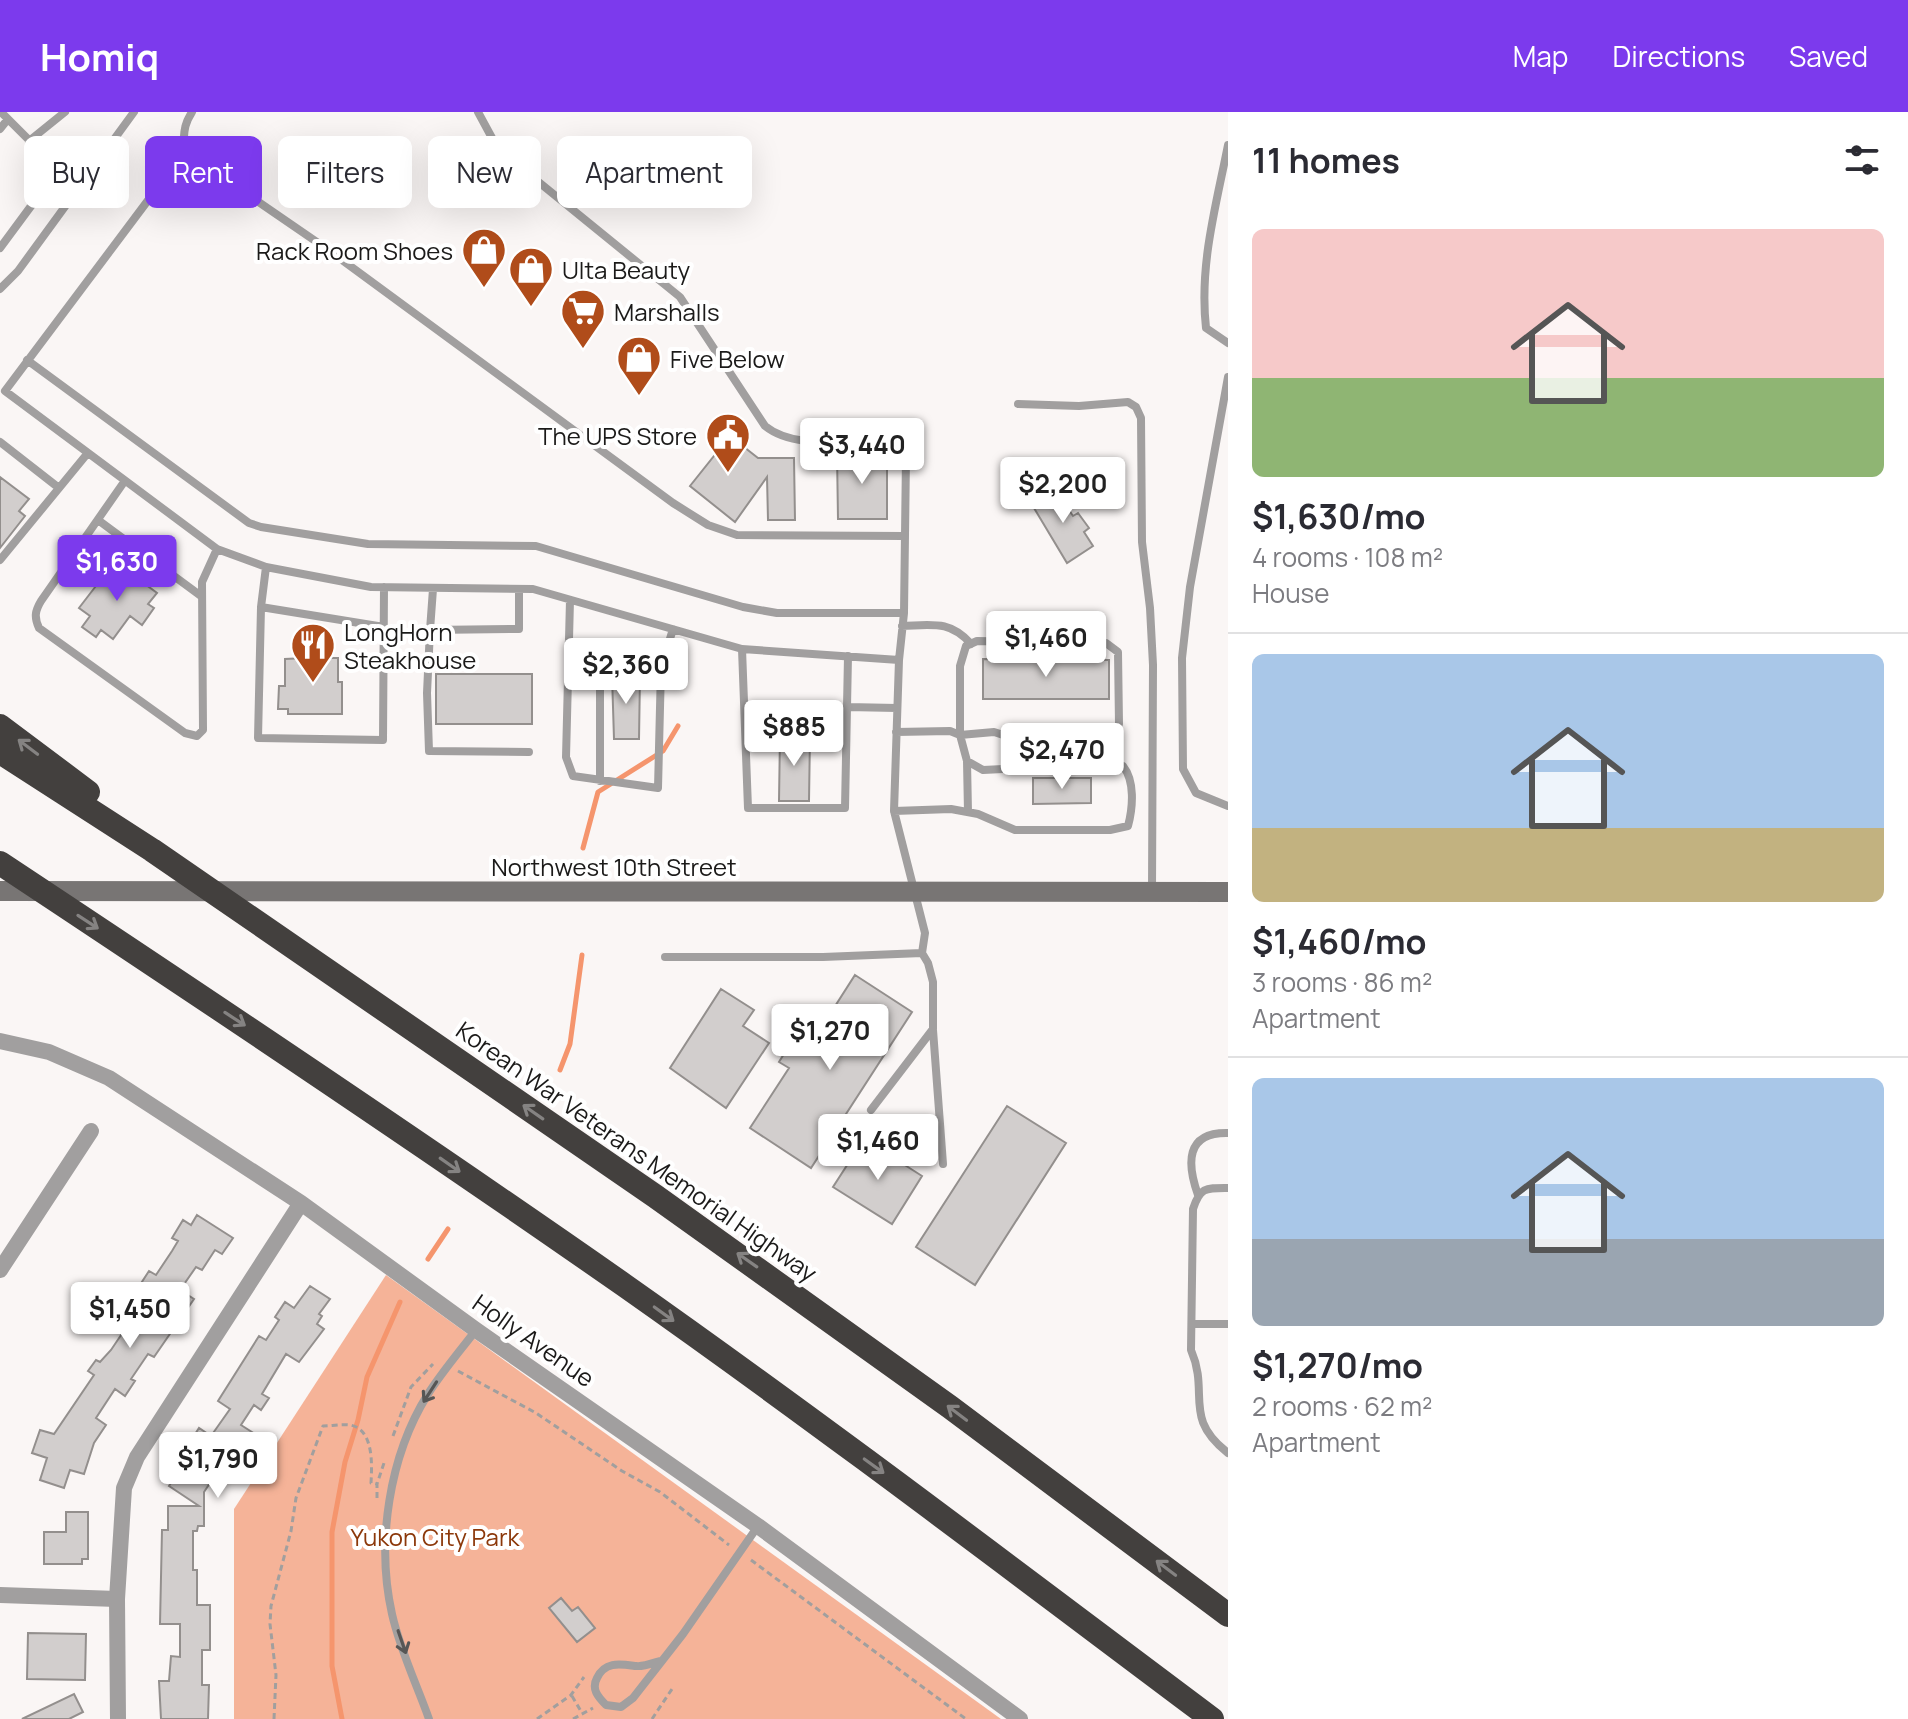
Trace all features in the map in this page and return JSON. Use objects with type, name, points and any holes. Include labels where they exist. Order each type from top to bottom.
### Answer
[{"type":"highway","points":[[0,726],[88,792],[152,850]]},
{"type":"highway","name":"Korean War Veterans Memorial Highway","points":[[0,752],[152,850],[798,1297],[1228,1615]]},
{"type":"highway","points":[[0,863],[318,1073],[626,1286],[891,1478],[1212,1719]]},
{"type":"main road","name":"Northwest 10th Street","points":[[0,891],[1228,892]]},
{"type":"street","name":"Holly Avenue","points":[[0,1041],[49,1052],[109,1078],[301,1203],[476,1330],[758,1526],[1020,1719]]},
{"type":"street","points":[[0,1270],[91,1131]]},
{"type":"street","points":[[118,1719],[117,1599],[124,1488],[137,1457],[301,1203]]},
{"type":"street","points":[[0,1595],[117,1599]]},
{"type":"lane","points":[[35,136],[65,112]]},
{"type":"lane","points":[[0,289],[18,271],[133,112]]},
{"type":"lane","points":[[182,136],[182,127],[192,112]]},
{"type":"lane","points":[[478,112],[498,149],[680,297],[765,426],[776,435],[794,441],[882,441],[896,443],[904,449],[904,613],[899,660],[894,811],[925,933],[922,953],[933,982],[933,1029],[943,1164]]},
{"type":"lane","points":[[4,115],[24,136]]},
{"type":"lane","points":[[0,129],[4,115]]},
{"type":"lane","points":[[1228,145],[1205,256],[1202,295],[1206,328],[1228,343]]},
{"type":"lane","points":[[145,204],[3,389],[217,549],[266,567],[371,587],[533,589],[742,649],[899,660]]},
{"type":"lane","points":[[262,204],[673,503],[708,525],[737,535],[904,536]]},
{"type":"lane","points":[[0,248],[30,208]]},
{"type":"lane","points":[[27,360],[249,523],[261,527],[368,544],[536,546],[743,607],[777,613],[904,613]]},
{"type":"lane","points":[[1228,377],[1190,587],[1182,658],[1183,769],[1196,793],[1228,806]]},
{"type":"lane","points":[[1018,404],[1079,406],[1128,402],[1136,407],[1141,418],[1142,542],[1153,665],[1153,892]]},
{"type":"lane","points":[[0,442],[59,488]]},
{"type":"lane","points":[[0,560],[87,454]]},
{"type":"lane","points":[[124,482],[35,610],[35,620],[39,628],[185,733],[197,736],[203,730],[202,582],[217,549]]},
{"type":"lane","points":[[98,520],[201,596]]},
{"type":"lane","points":[[266,567],[261,607],[258,738],[383,740],[384,587]]},
{"type":"lane","points":[[433,589],[427,693],[429,751],[529,752]]},
{"type":"lane","points":[[430,630],[519,629],[519,589]]},
{"type":"lane","points":[[570,600],[566,757],[573,776],[658,788],[661,668],[673,629]]},
{"type":"lane","points":[[261,607],[384,627]]},
{"type":"lane","points":[[902,626],[942,625],[959,630],[971,644]]},
{"type":"lane","points":[[569,641],[600,663],[600,781]]},
{"type":"lane","points":[[896,732],[950,731],[960,735],[994,732],[1022,741],[1056,733],[1070,735],[1114,730],[1119,724],[1118,652],[1106,643],[977,641],[966,646],[960,666],[960,735],[967,761],[968,812]]},
{"type":"lane","points":[[742,649],[748,808],[845,808],[848,656]]},
{"type":"lane","points":[[847,707],[897,708]]},
{"type":"lane","points":[[894,811],[951,809],[968,812],[1015,830],[1110,830],[1128,826],[1131,776],[1123,766],[1108,764],[983,770],[967,761]]},
{"type":"lane","points":[[665,957],[823,957],[922,953]]},
{"type":"lane","points":[[871,1110],[933,1029]]},
{"type":"lane","points":[[1198,1195],[1190,1173],[1191,1153],[1196,1143],[1214,1133],[1228,1133]]},
{"type":"lane","points":[[1228,1188],[1208,1188],[1198,1195],[1193,1209],[1191,1350],[1198,1366],[1200,1421],[1216,1443],[1228,1453]]},
{"type":"lane","points":[[1192,1324],[1228,1324]]},
{"type":"lane","points":[[429,1719],[392,1615],[386,1533],[398,1464],[412,1424],[428,1394],[476,1330]]},
{"type":"lane","points":[[660,1661],[638,1667],[624,1663],[608,1666],[594,1683],[596,1694],[606,1705],[621,1707],[633,1698],[660,1661],[758,1526]]},
{"type":"path","points":[[458,1371],[536,1413],[622,1471],[660,1492],[732,1548]]},
{"type":"path","points":[[274,1719],[276,1675],[271,1606],[291,1531],[296,1498],[323,1426],[352,1425],[361,1429],[373,1454],[371,1483],[377,1484]]},
{"type":"path","points":[[748,1558],[966,1719]]},
{"type":"path","points":[[537,1719],[571,1695],[585,1675]]},
{"type":"path","points":[[652,1719],[672,1689]]},
{"type":"path","points":[[571,1695],[582,1713]]},
{"type":"green space","name":"Yukon City Park","points":[[386,1275],[1001,1719],[234,1719],[234,1509]]},
{"type":"building","points":[[730,436],[758,458],[794,458],[795,520],[768,520],[767,477],[735,522],[690,486]]},
{"type":"building","points":[[837,454],[887,454],[887,519],[838,519]]},
{"type":"building","points":[[0,477],[29,499],[19,511],[25,516],[0,548]]},
{"type":"building","points":[[1054,488],[1073,516],[1078,513],[1089,528],[1084,532],[1093,546],[1067,563],[1031,503]]},
{"type":"building","points":[[122,567],[157,593],[148,604],[154,608],[142,625],[130,616],[113,639],[101,630],[96,637],[82,627],[90,616],[79,608],[99,582],[102,584],[113,569],[118,572]]},
{"type":"building","name":"LongHorn Steakhouse","points":[[338,658],[342,714],[288,714],[288,709],[278,709],[279,686],[285,686],[285,659]]},
{"type":"building","points":[[983,659],[1109,660],[1109,699],[983,699]]},
{"type":"building","points":[[436,674],[532,674],[532,724],[436,724]]},
{"type":"building","points":[[612,675],[640,675],[639,739],[614,739]]},
{"type":"building","points":[[780,735],[810,735],[809,801],[779,801]]},
{"type":"building","points":[[1033,778],[1091,778],[1091,803],[1033,804]]},
{"type":"building","points":[[855,975],[912,1012],[811,1168],[750,1128],[789,1068],[779,1062],[792,1041],[807,1050]]},
{"type":"building","points":[[721,989],[754,1010],[743,1026],[769,1043],[726,1108],[670,1068]]},
{"type":"building","points":[[1007,1106],[1066,1143],[975,1285],[916,1247]]},
{"type":"building","points":[[864,1139],[922,1176],[892,1224],[833,1187]]},
{"type":"building","points":[[197,1215],[233,1238],[222,1254],[215,1250],[202,1270],[196,1267],[180,1290],[194,1299],[154,1357],[148,1354],[131,1379],[135,1381],[125,1396],[115,1389],[96,1418],[106,1425],[94,1443],[84,1474],[70,1470],[64,1488],[40,1480],[47,1458],[32,1453],[40,1430],[54,1434],[94,1375],[88,1371],[96,1360],[100,1362],[111,1350],[148,1295],[138,1288],[149,1271],[156,1275],[178,1241],[172,1238],[183,1220],[191,1225]]},
{"type":"building","points":[[310,1286],[330,1299],[319,1314],[322,1316],[317,1324],[324,1329],[299,1362],[286,1354],[262,1394],[269,1398],[261,1410],[254,1405],[241,1425],[255,1434],[249,1444],[256,1448],[248,1460],[240,1455],[230,1470],[222,1465],[204,1492],[204,1526],[198,1526],[197,1531],[193,1531],[197,1605],[210,1605],[210,1650],[202,1650],[202,1685],[209,1685],[208,1719],[161,1719],[159,1681],[169,1681],[171,1656],[180,1657],[180,1624],[160,1624],[162,1530],[168,1530],[168,1506],[199,1506],[169,1486],[182,1467],[176,1464],[199,1428],[211,1436],[230,1409],[218,1401],[259,1336],[266,1340],[279,1320],[275,1317],[285,1302],[294,1308]]},
{"type":"building","points":[[66,1512],[88,1512],[88,1559],[82,1559],[82,1564],[44,1564],[44,1532],[66,1532]]},
{"type":"building","points":[[561,1598],[572,1611],[578,1607],[595,1628],[577,1642],[549,1608]]},
{"type":"building","points":[[28,1633],[86,1634],[85,1680],[27,1679]]},
{"type":"building","points":[[74,1694],[83,1712],[69,1719],[22,1719]]},
{"type":"waterway","points":[[583,848],[598,792],[663,751],[678,726]]},
{"type":"waterway","points":[[560,1070],[570,1044],[582,955]]},
{"type":"waterway","points":[[428,1259],[448,1229]]},
{"type":"waterway","points":[[342,1719],[332,1666],[332,1532],[345,1462],[367,1377],[400,1302]]},
{"type":"place","name":"Rack Room Shoes","points":[[484,289]]},
{"type":"place","name":"Ulta Beauty","points":[[531,308]]},
{"type":"place","name":"Marshalls","points":[[583,350]]},
{"type":"place","name":"Five Below","points":[[639,397]]},
{"type":"place","name":"The UPS Store","points":[[728,474]]},
{"type":"place","name":"LongHorn Steakhouse","points":[[313,684]]}]
